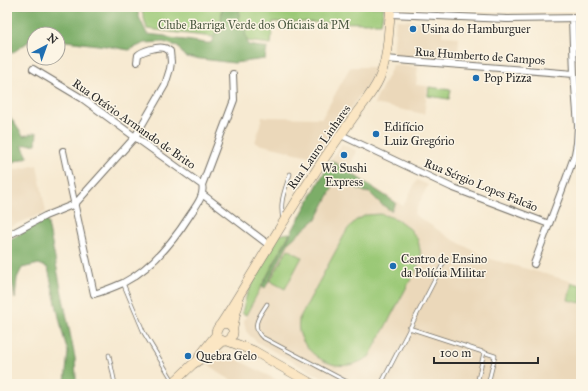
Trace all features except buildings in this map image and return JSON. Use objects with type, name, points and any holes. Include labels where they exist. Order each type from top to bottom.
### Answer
[{"type":"main road","name":"Rua Lauro Linhares","points":[[221,324],[300,195],[374,88],[385,60],[391,11]]},
{"type":"main road","name":"Rua Lauro Linhares","points":[[233,330],[241,293]]},
{"type":"main road","points":[[254,351],[233,330],[231,326],[221,324],[218,327],[216,331],[222,339],[254,351],[312,384]]},
{"type":"main road","points":[[173,383],[193,364],[211,352],[222,339],[231,339],[233,330]]},
{"type":"street","points":[[391,11],[507,19],[581,18]]},
{"type":"street","points":[[534,264],[577,143],[578,126],[572,18]]},
{"type":"street","points":[[7,236],[44,216],[75,204],[135,137],[165,85],[170,69],[170,51],[160,48],[142,52],[138,55],[138,62]]},
{"type":"street","name":"Rua Humberto de Campos","points":[[385,60],[574,74]]},
{"type":"street","name":"Rua Otávio Armando de Brito","points":[[33,69],[83,99],[202,184]]},
{"type":"street","points":[[63,151],[94,294],[123,283],[146,268],[176,237],[202,194],[202,184],[234,100],[233,74]]},
{"type":"street","name":"Rua Sérgio Lopes Falcão","points":[[341,135],[451,187],[549,224]]},
{"type":"street","points":[[202,194],[269,245]]},
{"type":"lane","points":[[283,222],[281,202],[290,174]]},
{"type":"lane","points":[[381,384],[444,262]]},
{"type":"lane","points":[[123,283],[144,333],[173,383]]},
{"type":"lane","points":[[267,304],[257,320],[257,332],[351,384]]},
{"type":"lane","points":[[409,328],[495,356],[488,384]]},
{"type":"lane","points":[[477,384],[484,352]]},
{"type":"lane","points":[[109,355],[115,384]]},
{"type":"shaded area","points":[[396,20],[442,22],[442,36],[459,37],[458,61],[393,56]]},
{"type":"shaded area","points":[[393,65],[418,67],[416,85],[428,86],[424,114],[374,104]]},
{"type":"shaded area","points":[[350,67],[377,67],[366,86],[317,158],[255,143],[262,117],[322,118]]},
{"type":"shaded area","name":"Centro de Ensino da Polícia Militar","points":[[342,144],[357,151],[348,170],[403,206],[417,180],[428,185],[414,214],[450,238],[487,258],[581,284],[581,384],[333,384],[259,343],[249,335],[246,331],[244,321],[246,315],[331,159]]},
{"type":"shaded area","points":[[37,165],[46,212],[7,228],[7,172]]},
{"type":"shaded area","points":[[222,352],[285,384],[234,384],[235,382],[219,373],[205,361]]},
{"type":"green space","points":[[7,7],[137,7],[139,17],[147,34],[211,43],[221,22],[222,7],[239,7],[239,21],[247,28],[245,32],[248,45],[267,48],[265,59],[234,63],[185,57],[177,46],[163,42],[145,43],[129,50],[66,41],[66,26],[26,26],[26,43],[12,53],[11,38],[7,31]]},
{"type":"green space","name":"Clube Barriga Verde dos Oficiais da PM","points":[[141,7],[384,7],[381,23],[273,22],[271,44],[147,29]]},
{"type":"green space","points":[[429,87],[451,90],[449,99],[428,96]]},
{"type":"green space","points":[[7,112],[23,136],[37,132],[36,144],[22,145],[28,157],[7,164]]},
{"type":"green space","points":[[331,160],[396,203],[391,211],[370,193],[348,184],[335,183],[317,218],[289,242],[265,288],[262,286]]},
{"type":"green space","points":[[381,214],[397,219],[410,229],[418,240],[421,255],[417,268],[369,357],[360,362],[341,366],[325,362],[311,352],[306,346],[299,331],[299,319],[347,230],[355,221],[366,215]]},
{"type":"green space","points":[[47,219],[75,358],[76,379],[74,384],[68,384],[65,382],[68,352],[48,268],[39,264],[22,268],[17,278],[15,299],[7,254],[7,241]]},
{"type":"green space","points":[[290,233],[246,315],[242,313],[246,297],[254,279],[278,235]]},
{"type":"green space","points":[[288,249],[302,257],[285,289],[270,281]]},
{"type":"green space","points":[[572,283],[581,285],[581,303],[568,300]]},
{"type":"place","name":"Usina do Hamburguer","points":[[413,29]]},
{"type":"place","name":"Pop Pizza","points":[[476,78]]},
{"type":"place","name":"Edifício Luiz Gregório","points":[[376,134]]},
{"type":"place","name":"Wa Sushi Express","points":[[344,155]]},
{"type":"place","name":"Centro de Ensino da Polícia Militar","points":[[393,266]]},
{"type":"place","name":"Quebra Gelo","points":[[188,356]]}]
